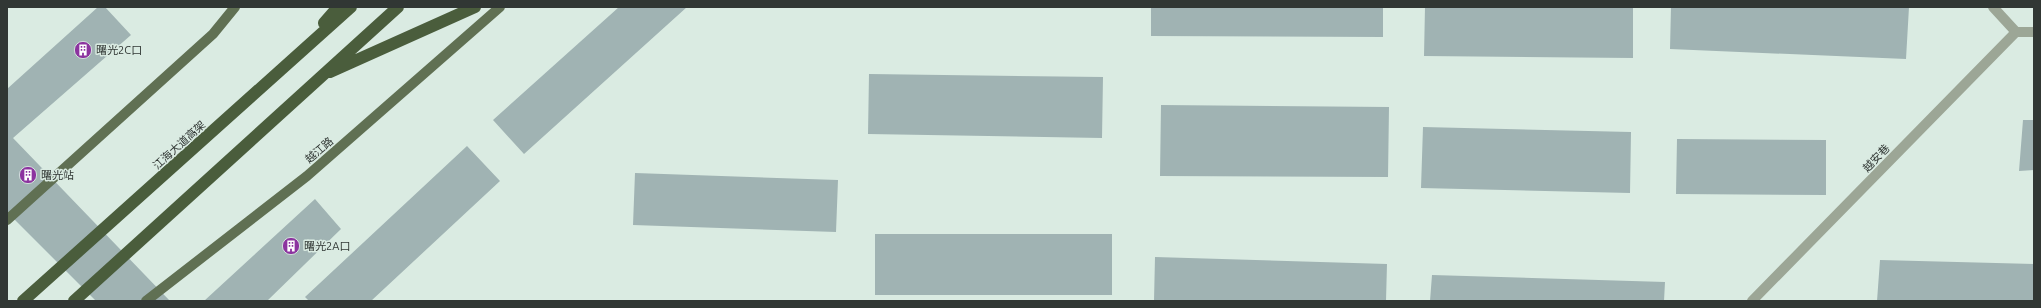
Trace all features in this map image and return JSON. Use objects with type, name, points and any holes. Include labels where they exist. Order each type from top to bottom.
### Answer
[{"type":"highway","points":[[296,58],[338,7]]},
{"type":"highway","name":"江海大道高架","points":[[23,301],[296,58],[351,7]]},
{"type":"highway","points":[[74,301],[398,7]]},
{"type":"highway","points":[[318,78],[475,7]]},
{"type":"main road","points":[[7,220],[214,34],[236,7]]},
{"type":"main road","name":"越江路","points":[[146,301],[307,176],[500,7]]},
{"type":"street","points":[[1993,7],[2016,32],[2034,32]]},
{"type":"street","name":"越安巷","points":[[1752,301],[2016,32]]},
{"type":"building","name":"曙光站","points":[[98,7],[105,7],[131,35],[13,138],[170,301],[96,301],[7,212],[7,89]]},
{"type":"building","points":[[619,7],[687,7],[524,154],[493,120]]},
{"type":"building","points":[[1151,7],[1383,7],[1383,37],[1151,36]]},
{"type":"building","points":[[1425,7],[1633,7],[1633,58],[1424,56]]},
{"type":"building","points":[[1671,7],[1909,7],[1906,59],[1670,49]]},
{"type":"building","points":[[869,74],[1103,77],[1102,138],[868,134]]},
{"type":"building","points":[[1161,105],[1389,107],[1388,177],[1160,176]]},
{"type":"building","points":[[2023,120],[2034,120],[2034,170],[2019,171]]},
{"type":"building","points":[[1423,127],[1631,132],[1630,193],[1421,188]]},
{"type":"building","points":[[1677,139],[1826,140],[1826,195],[1676,194]]},
{"type":"building","points":[[467,146],[500,181],[371,301],[309,301],[305,297]]},
{"type":"building","points":[[635,173],[838,180],[836,232],[633,225]]},
{"type":"building","points":[[315,199],[341,229],[267,301],[204,301]]},
{"type":"building","points":[[875,234],[1112,234],[1112,295],[875,295]]},
{"type":"building","points":[[1155,257],[1387,264],[1386,301],[1154,301]]},
{"type":"building","points":[[1880,260],[2034,264],[2034,301],[1877,301]]},
{"type":"building","points":[[1432,275],[1665,282],[1664,301],[1430,301]]},
{"type":"place","name":"曙光2C口","points":[[83,50]]},
{"type":"place","name":"曙光站","points":[[28,175]]},
{"type":"place","name":"曙光2A口","points":[[291,246]]}]
